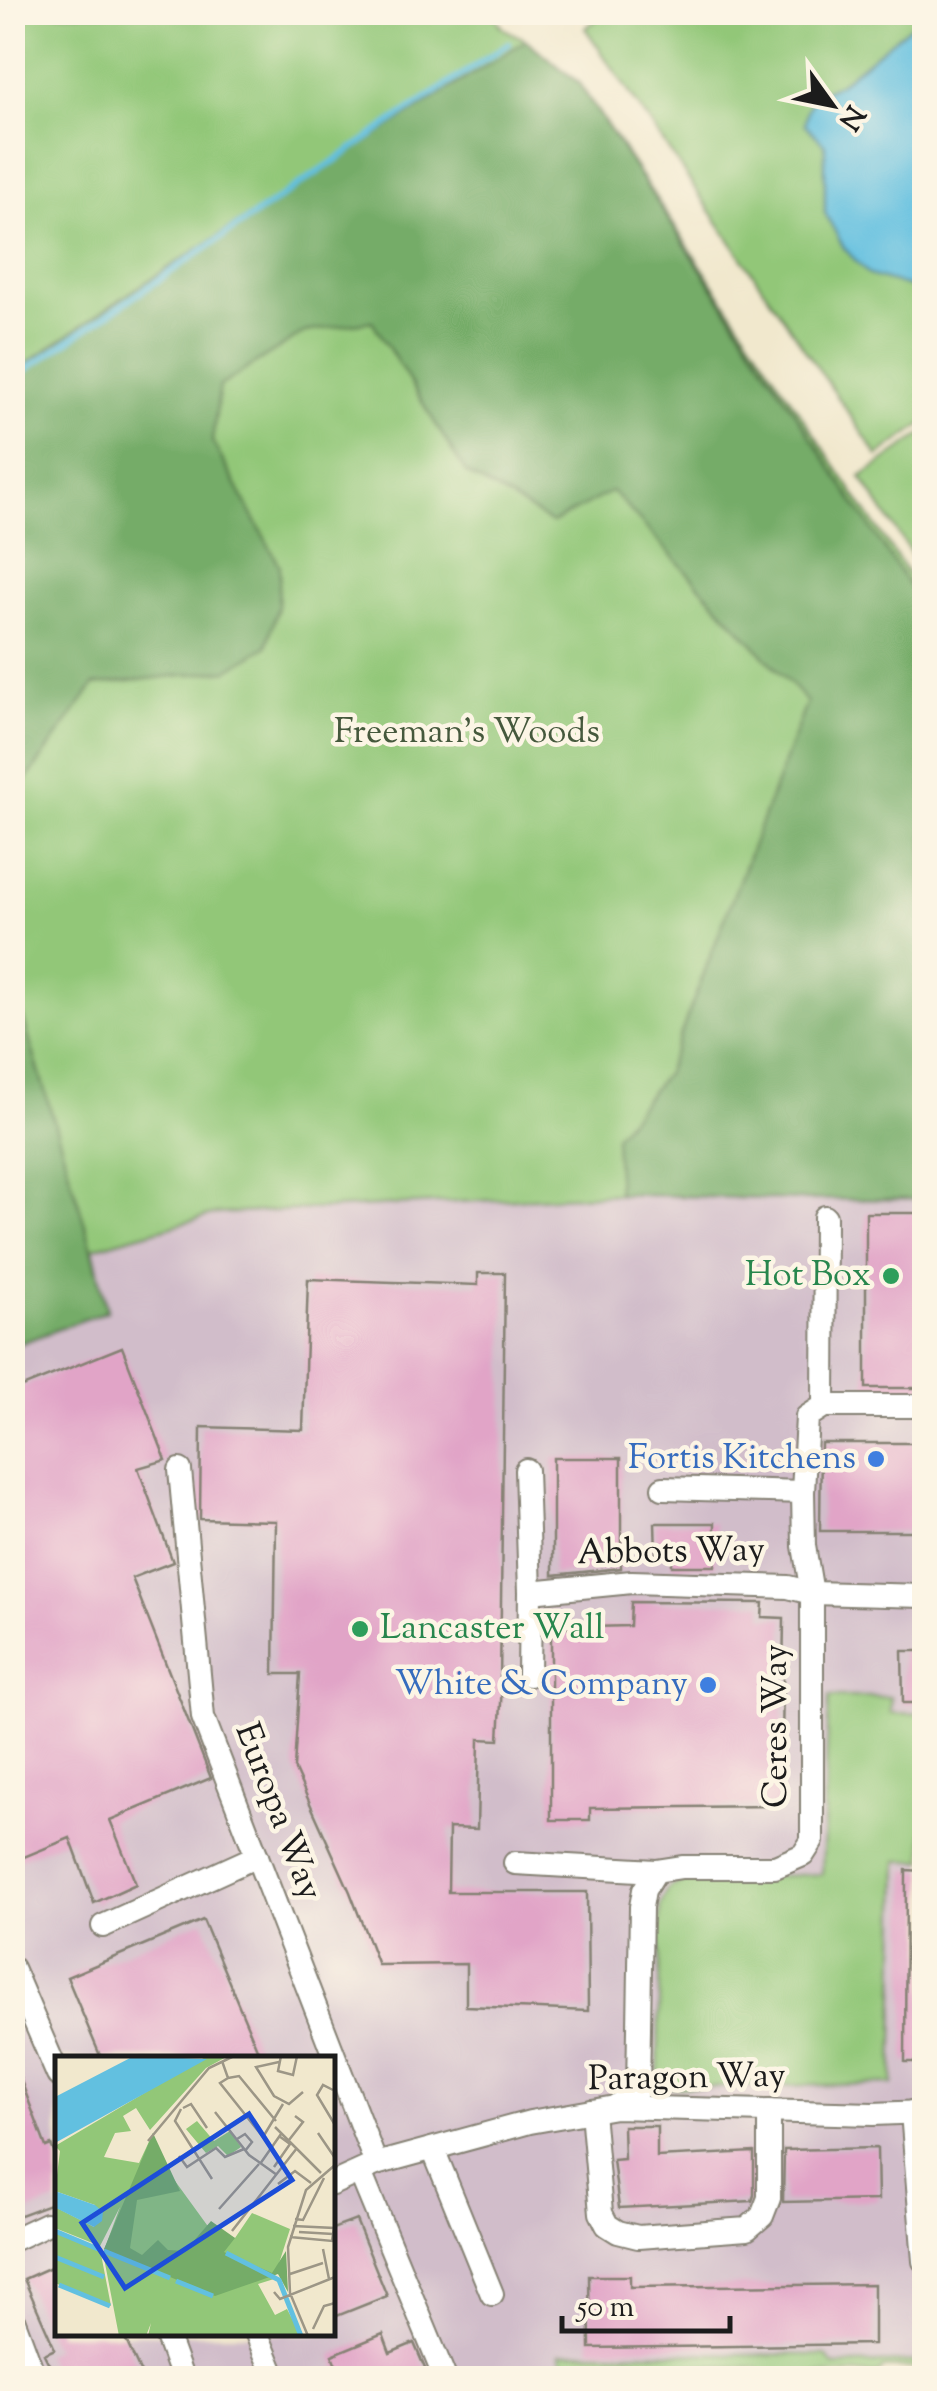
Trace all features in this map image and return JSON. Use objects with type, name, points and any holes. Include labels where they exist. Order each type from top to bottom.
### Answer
[{"type":"street","points":[[825,1216],[824,1406],[924,1406]]},
{"type":"street","name":"Ceres Way","points":[[656,1871],[682,1867],[775,1868],[803,1855],[812,1841],[812,1594],[804,1546],[803,1492],[808,1417],[824,1406]]},
{"type":"street","name":"Europa Way","points":[[180,1470],[202,1717],[328,2056]]},
{"type":"street","points":[[526,1470],[529,1675]]},
{"type":"street","points":[[663,1488],[803,1492]]},
{"type":"street","name":"Abbots Way","points":[[530,1592],[632,1582],[788,1588],[812,1594],[924,1596]]},
{"type":"street","points":[[103,1926],[256,1856]]},
{"type":"street","points":[[515,1863],[656,1871],[644,1890],[641,1907],[638,2089],[604,2109],[601,2213],[608,2225],[638,2237],[747,2228],[762,2216],[769,2198],[769,2111]]},
{"type":"street","points":[[12,1968],[55,2068]]},
{"type":"street","name":"Europa Way","points":[[335,2076],[446,2378]]},
{"type":"street","name":"Paragon Way","points":[[335,2183],[432,2148],[530,2122],[604,2109],[918,2112]]},
{"type":"street","points":[[918,2112],[924,2261]]},
{"type":"street","points":[[432,2148],[492,2294]]},
{"type":"street","points":[[12,2240],[46,2224]]},
{"type":"street","points":[[12,2316],[27,2376]]},
{"type":"street","points":[[167,2336],[182,2378]]},
{"type":"street","points":[[258,2336],[274,2378]]},
{"type":"shaded area","points":[[618,1194],[797,1200],[924,1199],[924,2361],[832,2365],[825,2355],[584,2352],[560,2354],[569,2378],[13,2378],[13,1346],[106,1311],[92,1248],[216,1214]]},
{"type":"green space","points":[[607,12],[924,13],[839,84],[814,96],[825,145],[825,213],[909,287],[924,282],[924,423],[878,456],[585,28]]},
{"type":"green space","name":"Freeman's Woods","points":[[12,13],[493,13],[503,28],[526,40],[578,82],[924,598],[924,1199],[797,1200],[618,1194],[216,1214],[93,1248],[107,1311],[13,1346]]},
{"type":"green space","points":[[526,40],[578,82],[924,609],[924,1199],[797,1200],[618,1194],[615,1136],[666,1073],[807,702],[612,491],[552,523],[466,473],[372,321],[305,332],[220,386],[212,441],[280,566],[278,607],[266,647],[228,670],[94,685],[13,799],[13,373],[137,288]]},
{"type":"green space","points":[[924,433],[924,573],[861,477]]},
{"type":"green space","points":[[12,981],[92,1248],[107,1311],[13,1346]]},
{"type":"green space","points":[[829,1697],[891,1697],[891,1713],[924,1714],[924,1861],[898,1861],[893,2084],[658,2088],[660,1906],[669,1888],[685,1880],[822,1874]]},
{"type":"green space","points":[[560,2354],[826,2355],[833,2365],[924,2361],[924,2368],[884,2368],[878,2374],[763,2375],[758,2368],[681,2366],[677,2375],[569,2378]]},
{"type":"water","points":[[924,15],[924,282],[909,287],[869,275],[844,248],[825,213],[825,145],[805,124],[814,96],[839,84]]},
{"type":"building","points":[[866,1213],[924,1213],[924,1388],[866,1388]]},
{"type":"building","points":[[478,1273],[505,1273],[502,1684],[499,1740],[479,1739],[477,1829],[449,1828],[448,1892],[587,1892],[588,2011],[466,2006],[466,1964],[378,1965],[294,1768],[300,1674],[274,1674],[276,1521],[200,1519],[201,1427],[303,1430],[308,1279],[478,1285]]},
{"type":"building","points":[[122,1347],[166,1460],[138,1468],[173,1562],[132,1578],[211,1778],[110,1820],[136,1884],[94,1903],[70,1838],[12,1862],[12,1391]]},
{"type":"building","points":[[821,1443],[924,1443],[924,1531],[820,1531]]},
{"type":"building","points":[[553,1458],[621,1458],[621,1568],[553,1575]]},
{"type":"building","points":[[655,1523],[715,1523],[715,1566],[672,1566],[672,1553],[656,1553]]},
{"type":"building","points":[[631,1602],[763,1603],[762,1617],[784,1618],[781,1806],[590,1808],[590,1820],[551,1820],[551,1628],[630,1626]]},
{"type":"building","points":[[902,1651],[924,1651],[924,1703],[903,1703]]},
{"type":"building","points":[[906,1870],[924,1871],[924,2062],[905,2062]]},
{"type":"building","points":[[203,1920],[260,2056],[100,2056],[67,1977]]},
{"type":"building","points":[[14,2062],[46,2147],[51,2145],[55,2154],[55,2202],[12,2218]]},
{"type":"building","points":[[623,2126],[657,2126],[657,2157],[754,2152],[752,2201],[619,2208],[613,2160],[624,2159]]},
{"type":"building","points":[[877,2148],[878,2200],[783,2202],[784,2150]]},
{"type":"building","points":[[356,2220],[387,2296],[335,2317],[335,2228]]},
{"type":"building","points":[[51,2267],[55,2276],[55,2336],[124,2336],[143,2378],[56,2378],[44,2354],[55,2349],[24,2279]]},
{"type":"building","points":[[589,2276],[630,2276],[630,2287],[874,2284],[874,2344],[590,2348]]},
{"type":"building","points":[[383,2334],[390,2353],[414,2343],[429,2378],[341,2378],[332,2355]]},
{"type":"waterway","points":[[12,379],[509,43]]},
{"type":"place","name":"Hot Box","points":[[891,1276]]},
{"type":"place","name":"Fortis Kitchens","points":[[876,1459]]},
{"type":"place","name":"Lancaster Wall","points":[[360,1629]]},
{"type":"place","name":"White & Company","points":[[708,1685]]}]
